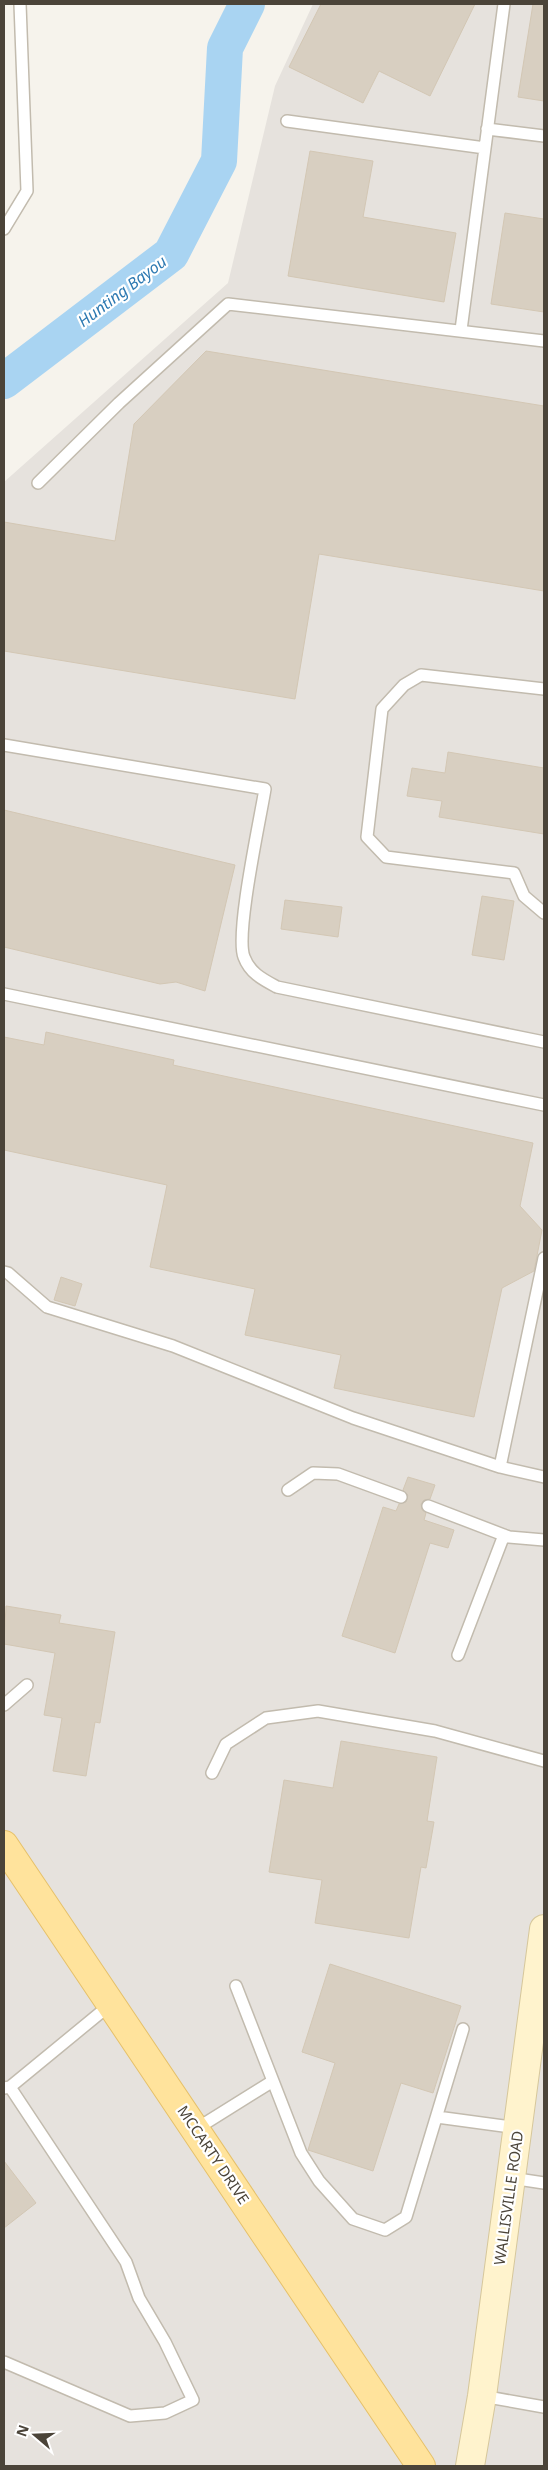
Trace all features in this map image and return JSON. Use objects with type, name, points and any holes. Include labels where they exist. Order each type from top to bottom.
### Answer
[{"type":"main road","name":"MCCARTY DRIVE","points":[[4,1845],[421,2466]]},
{"type":"main road","name":"WALLISVILLE ROAD","points":[[470,2466],[482,2396],[518,2128],[539,2015],[544,1930]]},
{"type":"lane","points":[[4,229],[27,191],[20,4]]},
{"type":"lane","points":[[461,330],[504,4]]},
{"type":"lane","points":[[287,121],[485,148]]},
{"type":"lane","points":[[487,129],[544,136]]},
{"type":"lane","points":[[38,483],[119,403],[228,304],[544,340]]},
{"type":"lane","points":[[544,690],[421,675],[404,684],[382,708],[367,837],[386,857],[514,873],[524,896],[544,913]]},
{"type":"lane","points":[[4,745],[265,789],[242,931],[243,955],[253,973],[276,987],[544,1042]]},
{"type":"lane","points":[[4,994],[544,1105]]},
{"type":"lane","points":[[500,1467],[541,1293],[544,1258]]},
{"type":"lane","points":[[4,1272],[8,1273],[47,1307],[173,1346],[353,1418],[500,1467],[544,1477]]},
{"type":"lane","points":[[288,1490],[313,1473],[338,1474],[401,1497]]},
{"type":"lane","points":[[428,1506],[504,1535],[544,1540]]},
{"type":"lane","points":[[458,1654],[504,1535]]},
{"type":"lane","points":[[4,1705],[27,1686]]},
{"type":"lane","points":[[212,1773],[226,1744],[266,1718],[318,1711],[435,1731],[544,1760]]},
{"type":"lane","points":[[236,1986],[301,2153],[319,2181],[353,2219],[385,2230],[406,2218],[463,2029]]},
{"type":"lane","points":[[4,2362],[130,2416],[165,2413],[193,2400],[166,2342],[139,2298],[126,2262],[7,2087],[111,2004]]},
{"type":"lane","points":[[196,2130],[273,2081]]},
{"type":"lane","points":[[436,2118],[518,2128]]},
{"type":"lane","points":[[511,2178],[544,2183]]},
{"type":"lane","points":[[482,2396],[544,2407]]},
{"type":"shaded area","points":[[313,4],[544,4],[544,2466],[4,2466],[4,482],[228,283],[275,86]]},
{"type":"building","points":[[321,4],[475,4],[430,96],[379,71],[363,103],[289,67]]},
{"type":"building","points":[[533,4],[544,4],[544,101],[518,97]]},
{"type":"building","points":[[310,151],[373,161],[363,217],[456,233],[444,302],[288,276]]},
{"type":"building","points":[[505,213],[544,219],[544,312],[491,304]]},
{"type":"building","points":[[206,351],[544,406],[544,591],[319,554],[295,699],[4,651],[4,522],[115,541],[134,424]]},
{"type":"building","points":[[448,752],[544,768],[544,834],[439,817],[442,801],[407,796],[412,768],[445,773]]},
{"type":"building","points":[[4,810],[235,865],[205,991],[176,982],[160,984],[4,947]]},
{"type":"building","points":[[482,896],[514,901],[504,960],[472,955]]},
{"type":"building","points":[[285,900],[342,907],[338,937],[281,929]]},
{"type":"building","points":[[46,1032],[174,1060],[173,1065],[533,1143],[520,1206],[542,1230],[534,1271],[502,1288],[474,1417],[334,1388],[341,1355],[245,1335],[255,1289],[150,1267],[167,1185],[4,1150],[4,1037],[44,1045]]},
{"type":"building","points":[[61,1277],[82,1284],[75,1306],[54,1300]]},
{"type":"building","points":[[408,1477],[435,1485],[430,1499],[424,1500],[421,1504],[422,1510],[426,1513],[424,1520],[454,1530],[448,1548],[430,1543],[395,1653],[342,1636],[383,1507],[396,1511],[399,1504],[406,1502],[408,1495],[403,1490]]},
{"type":"building","points":[[6,1606],[61,1615],[59,1623],[115,1632],[100,1723],[95,1722],[86,1776],[53,1771],[62,1718],[44,1715],[55,1653],[4,1644]]},
{"type":"building","points":[[341,1741],[437,1757],[427,1821],[434,1822],[426,1868],[421,1867],[409,1938],[315,1923],[322,1880],[269,1872],[284,1780],[333,1788]]},
{"type":"building","points":[[330,1964],[461,2006],[433,2093],[401,2083],[373,2171],[308,2150],[335,2063],[302,2052]]},
{"type":"building","points":[[4,2161],[36,2203],[4,2228]]},
{"type":"waterway","name":"Hunting Bayou","points":[[4,381],[171,254],[219,161],[225,48],[247,4]]}]
